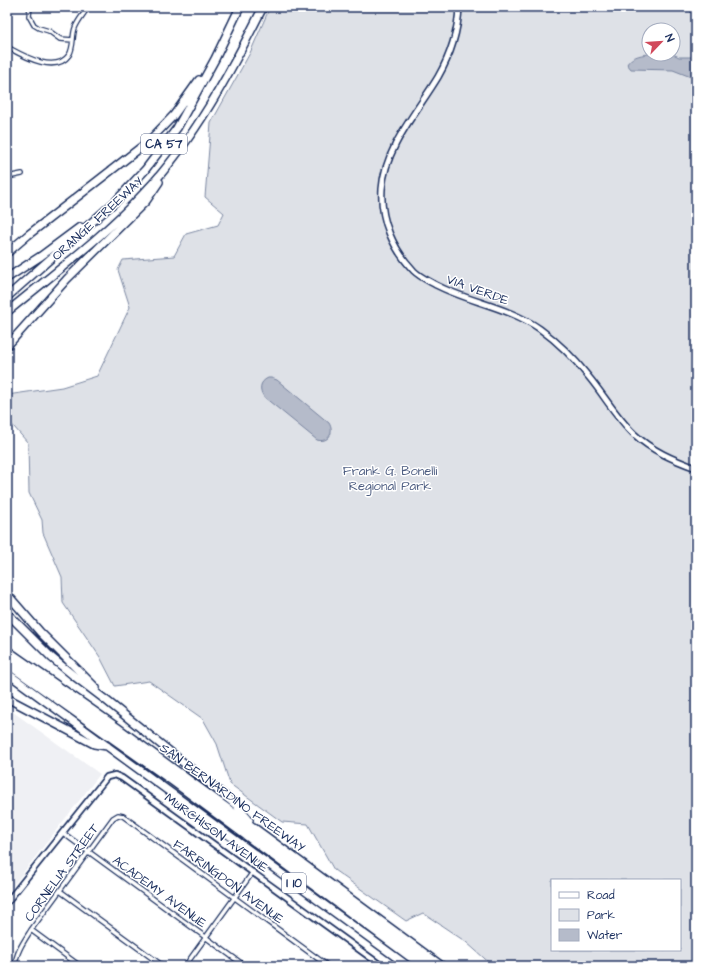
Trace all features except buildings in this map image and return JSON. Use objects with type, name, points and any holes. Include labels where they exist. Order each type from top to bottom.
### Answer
[{"type":"highway","name":"ORANGE FREEWAY","points":[[7,296],[117,200],[145,170],[177,128],[215,59],[240,7]]},
{"type":"highway","name":"ORANGE FREEWAY","points":[[7,312],[126,211],[162,173],[201,121],[219,92],[263,7]]},
{"type":"highway","points":[[7,253],[149,141],[174,115],[215,59]]},
{"type":"highway","points":[[7,346],[67,279],[146,201],[179,151]]},
{"type":"highway","points":[[7,278],[41,256],[83,225],[98,217]]},
{"type":"highway","points":[[7,318],[43,283]]},
{"type":"highway","points":[[7,350],[16,337]]},
{"type":"highway","points":[[7,594],[40,632],[107,701]]},
{"type":"highway","points":[[7,613],[52,658],[236,805],[260,832]]},
{"type":"highway","name":"SAN BERNARDINO FREEWAY","points":[[7,650],[117,727],[442,966]]},
{"type":"highway","points":[[7,658],[138,749],[431,966]]},
{"type":"highway","points":[[7,664],[172,781],[422,966]]},
{"type":"highway","name":"I 10","points":[[7,673],[408,966]]},
{"type":"highway","points":[[7,698],[94,744],[110,747]]},
{"type":"main road","name":"VIA VERDE","points":[[459,7],[456,32],[451,49],[443,66],[404,131],[390,158],[386,170],[382,189],[383,208],[385,220],[393,242],[405,260],[416,272],[433,283],[453,294],[507,311],[539,328],[571,356],[589,376],[618,416],[634,434],[652,448],[675,460],[696,468]]},
{"type":"street","points":[[30,7],[29,16],[34,25],[49,31],[60,39],[73,40]]},
{"type":"street","points":[[7,47],[31,60],[49,64],[60,62],[69,56],[72,48],[74,30],[78,21],[88,7]]},
{"type":"street","points":[[7,177],[22,174]]},
{"type":"street","name":"MURCHISON AVENUE","points":[[63,833],[108,777],[115,775],[122,778],[254,872],[382,966]]},
{"type":"street","name":"CORNELIA STREET","points":[[15,966],[20,947],[31,930],[112,818],[118,815]]},
{"type":"street","name":"FARRINGDON AVENUE","points":[[118,815],[123,816],[328,966]]},
{"type":"street","points":[[8,899],[63,833]]},
{"type":"street","name":"ACADEMY AVENUE","points":[[63,833],[245,966]]},
{"type":"street","points":[[185,966],[254,872]]},
{"type":"street","points":[[60,891],[163,966]]},
{"type":"street","points":[[31,930],[80,966]]},
{"type":"shaded area","points":[[13,712],[100,774],[8,892],[7,767]]},
{"type":"green space","name":"Frank G. Bonelli Regional Park","points":[[270,7],[696,7],[696,966],[493,966],[466,942],[423,913],[406,921],[334,870],[308,824],[282,822],[230,784],[217,744],[203,719],[149,681],[115,686],[100,657],[63,603],[62,577],[43,533],[42,520],[29,493],[28,443],[7,419],[7,395],[62,387],[97,376],[130,307],[118,270],[123,260],[174,256],[186,234],[218,225],[224,213],[205,197],[211,123],[250,53]]},
{"type":"water","points":[[641,55],[641,62],[681,62],[681,57],[696,57],[696,79],[673,70],[631,69],[627,64],[635,57]]},
{"type":"water","points":[[268,378],[277,380],[329,423],[331,427],[331,434],[327,439],[321,441],[317,440],[264,397],[261,392],[261,384]]}]
